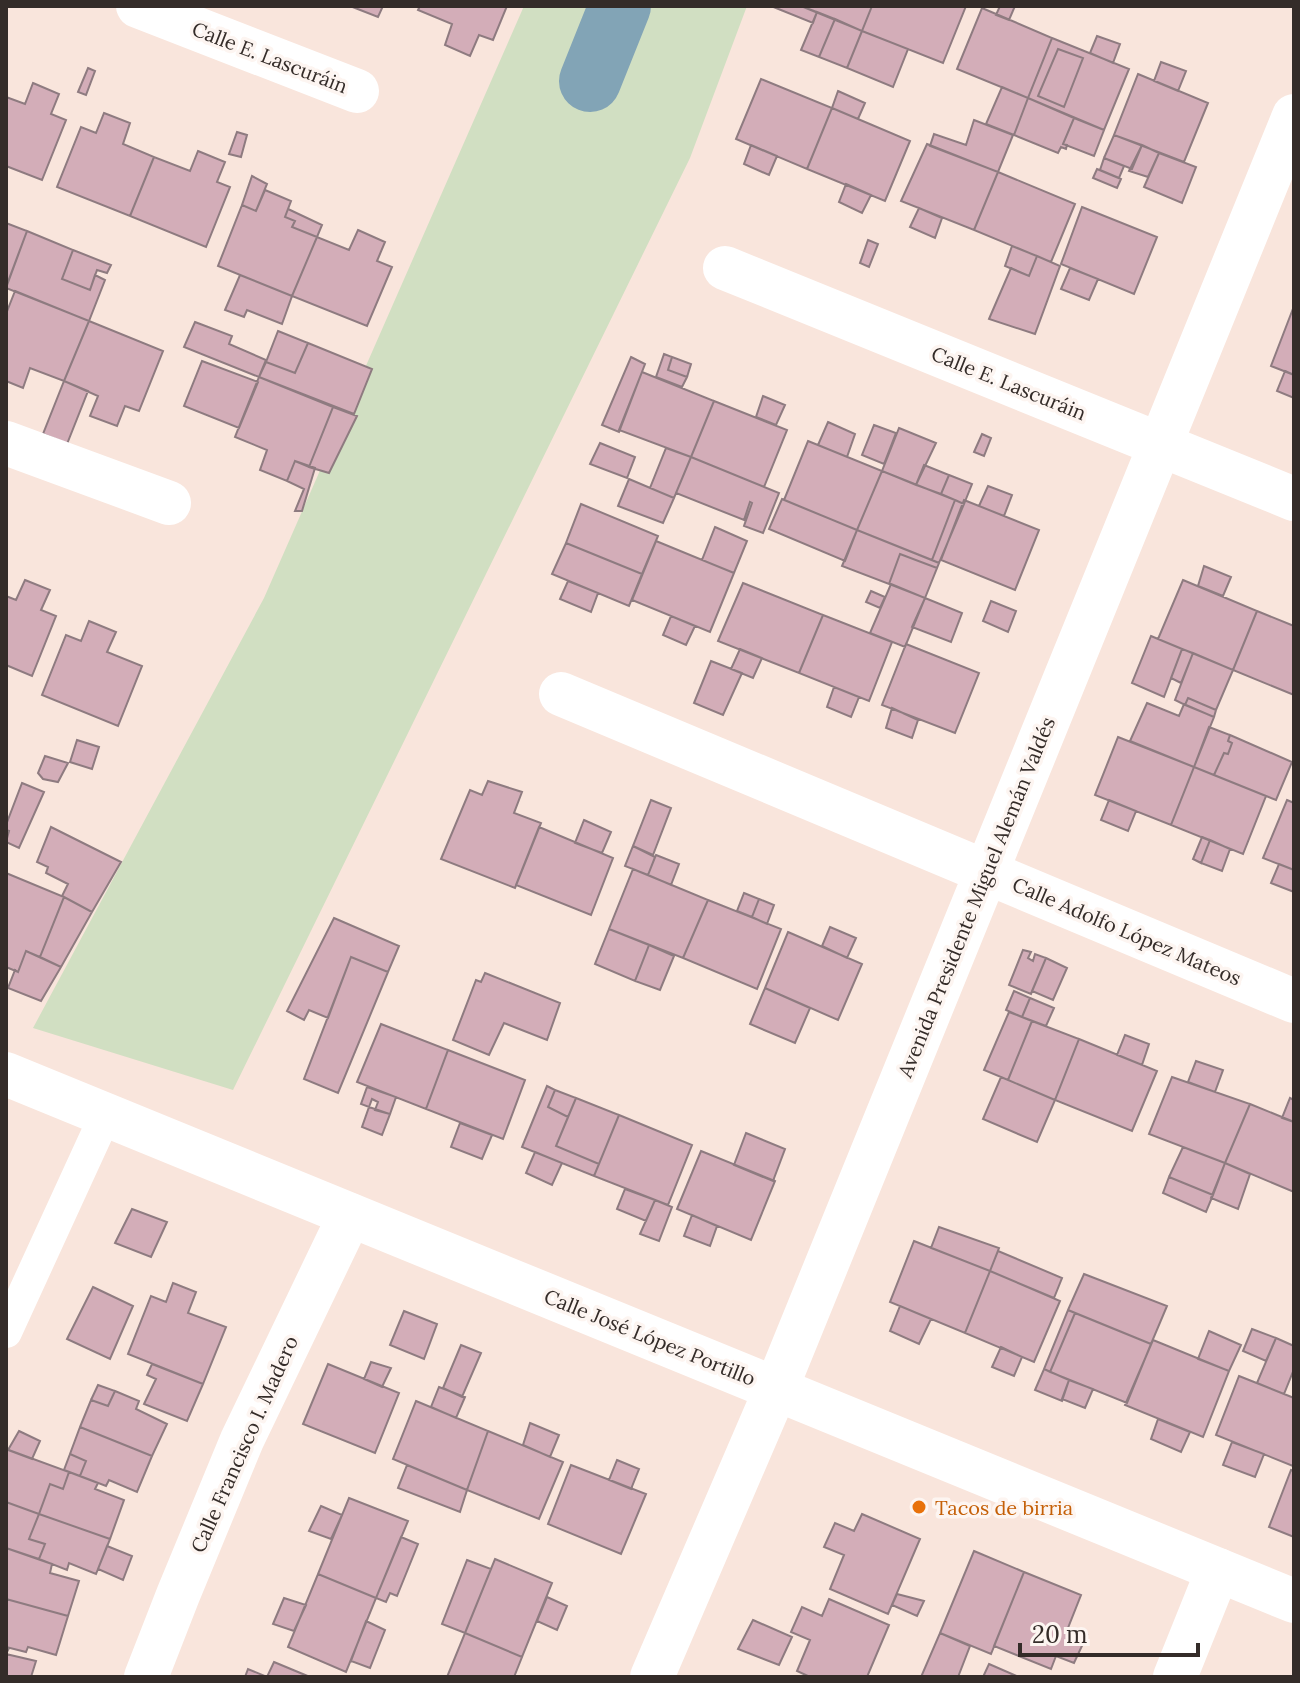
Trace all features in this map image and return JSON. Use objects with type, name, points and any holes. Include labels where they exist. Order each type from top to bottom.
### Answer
[{"type":"street","name":"Calle E. Lascuráin","points":[[138,6],[357,91]]},
{"type":"street","name":"Avenida Presidente Miguel Alemán Valdés","points":[[652,1677],[776,1389],[1294,116]]},
{"type":"street","name":"Calle E. Lascuráin","points":[[725,268],[1294,499]]},
{"type":"street","points":[[6,443],[169,503]]},
{"type":"street","name":"Calle Adolfo López Mateos","points":[[561,694],[1294,1001]]},
{"type":"street","name":"Calle José López Portillo","points":[[6,1074],[1294,1601]]},
{"type":"street","name":"Calle Francisco I. Madero","points":[[146,1677],[242,1440],[350,1215]]},
{"type":"street","points":[[1175,1677],[1218,1570]]},
{"type":"lane","points":[[6,1332],[106,1114]]},
{"type":"green space","points":[[524,6],[747,6],[690,158],[233,1090],[33,1028],[264,598]]},
{"type":"building","points":[[350,6],[383,6],[378,17]]},
{"type":"building","points":[[420,6],[507,6],[493,40],[479,35],[470,56],[445,45],[452,24],[418,10]]},
{"type":"building","points":[[771,6],[801,6],[817,12],[813,23]]},
{"type":"building","points":[[801,6],[872,6],[862,31]]},
{"type":"building","points":[[872,6],[966,6],[943,63],[862,31]]},
{"type":"building","points":[[1000,6],[1015,6],[1009,20],[996,15]]},
{"type":"building","points":[[982,8],[1052,38],[1028,98],[957,69]]},
{"type":"building","points":[[817,12],[835,19],[819,57],[801,50]]},
{"type":"building","points":[[835,19],[862,31],[847,68],[819,57]]},
{"type":"building","points":[[862,31],[908,49],[893,87],[847,68]]},
{"type":"building","points":[[1097,36],[1120,44],[1113,63],[1090,53]]},
{"type":"building","points":[[1052,38],[1129,69],[1104,130],[1028,98]],"holes":[[[1058,49],[1083,58],[1064,107],[1038,96]]]},
{"type":"building","points":[[1058,49],[1083,58],[1064,107],[1038,96]]},
{"type":"building","points":[[1161,62],[1186,71],[1178,91],[1154,81]]},
{"type":"building","points":[[88,68],[95,71],[86,95],[78,92]]},
{"type":"building","points":[[1138,74],[1208,103],[1184,162],[1114,135]]},
{"type":"building","points":[[761,79],[832,108],[807,169],[736,139]]},
{"type":"building","points":[[33,83],[59,94],[51,114],[66,120],[42,180],[6,166],[6,97],[25,104]]},
{"type":"building","points":[[1002,87],[1028,98],[1014,135],[986,124]]},
{"type":"building","points":[[838,91],[865,103],[858,119],[832,108]]},
{"type":"building","points":[[1028,98],[1074,118],[1063,144],[1067,145],[1066,149],[1061,147],[1058,153],[1014,135]]},
{"type":"building","points":[[832,108],[910,141],[885,201],[807,169]]},
{"type":"building","points":[[104,113],[130,123],[123,144],[154,157],[130,216],[57,187],[81,127],[96,133]]},
{"type":"building","points":[[1074,118],[1104,130],[1094,156],[1063,144]]},
{"type":"building","points":[[974,120],[1013,135],[998,172],[930,146],[934,134],[966,145]]},
{"type":"building","points":[[237,132],[247,135],[241,157],[229,154]]},
{"type":"building","points":[[1114,135],[1142,145],[1132,169],[1104,158]]},
{"type":"building","points":[[927,144],[998,172],[974,230],[901,201]]},
{"type":"building","points":[[751,145],[777,156],[769,175],[744,164]]},
{"type":"building","points":[[1142,145],[1159,153],[1148,177],[1129,171]]},
{"type":"building","points":[[198,151],[225,162],[217,182],[230,187],[206,247],[130,216],[154,157],[190,171]]},
{"type":"building","points":[[1159,153],[1196,167],[1182,203],[1144,187]]},
{"type":"building","points":[[1104,158],[1124,166],[1119,178],[1100,170]]},
{"type":"building","points":[[1097,169],[1121,179],[1117,188],[1093,178]]},
{"type":"building","points":[[998,172],[1075,204],[1051,262],[974,230]]},
{"type":"building","points":[[252,176],[267,184],[256,211],[242,205]]},
{"type":"building","points":[[846,184],[871,195],[862,213],[839,202]]},
{"type":"building","points":[[265,190],[291,201],[285,217],[295,221],[292,227],[317,237],[292,296],[218,266],[242,205],[256,211]]},
{"type":"building","points":[[1082,207],[1157,237],[1134,294],[1061,264]]},
{"type":"building","points":[[919,208],[942,218],[935,238],[910,227]]},
{"type":"building","points":[[288,209],[322,225],[317,237],[292,227],[295,221],[285,217]]},
{"type":"building","points":[[6,223],[27,231],[6,287]]},
{"type":"building","points":[[358,230],[385,242],[377,261],[392,267],[367,326],[292,296],[317,237],[349,250]]},
{"type":"building","points":[[27,231],[73,250],[62,279],[90,290],[95,275],[105,280],[89,321],[6,288]]},
{"type":"building","points":[[868,240],[878,244],[869,267],[860,263]]},
{"type":"building","points":[[1012,246],[1037,256],[1029,276],[1005,266]]},
{"type":"building","points":[[73,250],[111,265],[107,273],[97,270],[90,290],[62,279]]},
{"type":"building","points":[[1037,256],[1060,266],[1035,334],[989,319],[1011,268],[1029,276]]},
{"type":"building","points":[[1070,268],[1098,279],[1089,300],[1061,289]]},
{"type":"building","points":[[240,275],[292,296],[282,324],[247,310],[244,317],[225,310]]},
{"type":"building","points":[[15,291],[89,321],[64,381],[30,368],[23,388],[6,381],[6,314]]},
{"type":"building","points":[[1294,306],[1294,375],[1271,366]]},
{"type":"building","points":[[89,321],[163,351],[139,411],[125,406],[117,426],[90,416],[98,396],[64,381]]},
{"type":"building","points":[[195,322],[232,336],[229,344],[266,360],[259,377],[184,347]]},
{"type":"building","points":[[278,331],[308,343],[295,373],[266,362]]},
{"type":"building","points":[[308,343],[372,369],[354,414],[259,377],[266,362],[295,373]]},
{"type":"building","points":[[664,354],[672,357],[668,370],[687,377],[682,387],[656,377]]},
{"type":"building","points":[[631,357],[645,364],[619,432],[602,425]]},
{"type":"building","points":[[672,357],[691,364],[687,377],[668,370]]},
{"type":"building","points":[[202,361],[258,382],[239,428],[184,406]]},
{"type":"building","points":[[1285,371],[1294,375],[1294,398],[1277,391]]},
{"type":"building","points":[[642,372],[714,401],[691,457],[619,430]]},
{"type":"building","points":[[259,377],[333,407],[309,467],[295,461],[287,481],[260,470],[267,450],[235,437]]},
{"type":"building","points":[[64,381],[88,391],[67,444],[43,434]]},
{"type":"building","points":[[763,396],[785,405],[776,425],[756,417]]},
{"type":"building","points":[[714,401],[787,430],[764,487],[691,457]]},
{"type":"building","points":[[333,407],[357,416],[329,473],[309,467]]},
{"type":"building","points":[[828,422],[855,434],[847,457],[818,445]]},
{"type":"building","points":[[874,425],[896,433],[884,464],[862,455]]},
{"type":"building","points":[[899,428],[936,443],[916,485],[882,471]]},
{"type":"building","points":[[982,434],[991,438],[984,456],[974,452]]},
{"type":"building","points":[[808,441],[882,471],[857,530],[784,500]]},
{"type":"building","points":[[600,443],[635,457],[627,478],[590,464]]},
{"type":"building","points":[[666,448],[691,457],[674,498],[650,488]]},
{"type":"building","points":[[691,457],[779,493],[763,533],[744,526],[750,502],[744,520],[676,493]]},
{"type":"building","points":[[295,461],[315,468],[302,511],[295,511],[304,489],[287,481]]},
{"type":"building","points":[[924,465],[949,475],[941,494],[916,485]]},
{"type":"building","points":[[882,471],[955,500],[932,560],[857,530]]},
{"type":"building","points":[[949,475],[972,484],[964,504],[941,494]]},
{"type":"building","points":[[629,479],[674,498],[663,523],[618,506]]},
{"type":"building","points":[[988,486],[1012,495],[1004,516],[979,506]]},
{"type":"building","points":[[782,499],[857,530],[845,561],[769,529]]},
{"type":"building","points":[[955,500],[964,504],[939,563],[932,560]]},
{"type":"building","points":[[964,500],[1039,530],[1015,590],[941,560]]},
{"type":"building","points":[[581,504],[658,536],[642,574],[566,543]]},
{"type":"building","points":[[715,527],[747,541],[734,573],[702,560]]},
{"type":"building","points":[[857,530],[939,563],[937,568],[900,554],[889,584],[842,566]]},
{"type":"building","points":[[656,541],[734,573],[710,632],[632,600]]},
{"type":"building","points":[[566,543],[642,574],[629,606],[552,574]]},
{"type":"building","points":[[900,554],[937,568],[925,598],[889,584]]},
{"type":"building","points":[[1204,566],[1231,577],[1223,596],[1198,586]]},
{"type":"building","points":[[25,580],[50,590],[41,610],[56,616],[32,676],[6,665],[6,596],[16,600]]},
{"type":"building","points":[[1183,580],[1257,611],[1233,670],[1158,639]]},
{"type":"building","points":[[568,581],[598,593],[591,612],[560,599]]},
{"type":"building","points":[[743,583],[823,615],[799,673],[718,641]]},
{"type":"building","points":[[891,584],[925,598],[905,647],[870,633]]},
{"type":"building","points":[[871,591],[885,597],[880,608],[866,602]]},
{"type":"building","points":[[925,598],[962,613],[951,642],[912,627]]},
{"type":"building","points":[[991,601],[1016,611],[1008,632],[983,621]]},
{"type":"building","points":[[1257,611],[1294,626],[1294,695],[1233,670]]},
{"type":"building","points":[[823,615],[892,642],[869,701],[799,673]]},
{"type":"building","points":[[671,616],[695,626],[686,645],[663,635]]},
{"type":"building","points":[[89,621],[116,632],[107,652],[142,666],[118,726],[42,695],[66,635],[81,641]]},
{"type":"building","points":[[1151,636],[1182,649],[1164,697],[1132,683]]},
{"type":"building","points":[[906,644],[979,673],[955,733],[882,705]]},
{"type":"building","points":[[740,649],[762,658],[753,678],[731,669]]},
{"type":"building","points":[[1182,649],[1193,653],[1181,683],[1171,678]]},
{"type":"building","points":[[1193,653],[1233,670],[1216,710],[1188,698],[1185,705],[1175,700]]},
{"type":"building","points":[[711,661],[742,673],[723,715],[694,703]]},
{"type":"building","points":[[834,687],[859,697],[851,717],[827,707]]},
{"type":"building","points":[[1188,698],[1216,710],[1214,717],[1185,705]]},
{"type":"building","points":[[1147,703],[1179,716],[1184,704],[1214,717],[1194,767],[1130,741]]},
{"type":"building","points":[[892,708],[918,720],[912,738],[886,728]]},
{"type":"building","points":[[1209,727],[1230,735],[1228,741],[1232,743],[1214,775],[1194,767]]},
{"type":"building","points":[[1230,735],[1292,762],[1276,800],[1214,775],[1224,753],[1228,754],[1232,743],[1228,741]]},
{"type":"building","points":[[1118,737],[1194,767],[1171,825],[1095,795]]},
{"type":"building","points":[[77,740],[99,747],[92,769],[70,762]]},
{"type":"building","points":[[45,756],[68,763],[58,782],[43,779],[38,773]]},
{"type":"building","points":[[1194,767],[1266,796],[1243,854],[1171,825]]},
{"type":"building","points":[[488,781],[522,792],[514,813],[541,823],[515,888],[441,859],[470,790],[482,795]]},
{"type":"building","points":[[22,783],[44,792],[19,848],[6,842],[9,831],[6,825]]},
{"type":"building","points":[[651,800],[671,808],[653,855],[633,846]]},
{"type":"building","points":[[1109,800],[1136,811],[1128,831],[1101,820]]},
{"type":"building","points":[[1287,800],[1294,803],[1294,870],[1263,858]]},
{"type":"building","points":[[584,820],[611,832],[602,853],[575,843]]},
{"type":"building","points":[[51,827],[121,862],[92,912],[62,896],[68,884],[46,873],[48,867],[37,862]]},
{"type":"building","points":[[539,827],[613,858],[591,915],[516,885]]},
{"type":"building","points":[[1202,837],[1210,840],[1201,863],[1193,859]]},
{"type":"building","points":[[1210,840],[1230,849],[1222,871],[1201,863]]},
{"type":"building","points":[[633,846],[655,857],[648,875],[625,866]]},
{"type":"building","points":[[656,855],[679,864],[671,885],[648,875]]},
{"type":"building","points":[[1279,864],[1294,870],[1294,892],[1271,883]]},
{"type":"building","points":[[633,869],[708,900],[683,958],[609,929]]},
{"type":"building","points":[[6,873],[64,897],[40,957],[26,951],[18,972],[6,967]]},
{"type":"building","points":[[744,893],[759,899],[752,917],[737,911]]},
{"type":"building","points":[[64,897],[92,912],[61,967],[40,957]]},
{"type":"building","points":[[759,899],[774,905],[767,924],[752,917]]},
{"type":"building","points":[[708,900],[781,929],[757,989],[683,958]]},
{"type":"building","points":[[334,918],[399,946],[388,972],[351,957],[328,1018],[309,1010],[304,1020],[287,1011]]},
{"type":"building","points":[[830,927],[856,938],[847,958],[822,946]]},
{"type":"building","points":[[609,929],[649,945],[635,981],[595,964]]},
{"type":"building","points":[[788,932],[862,964],[838,1020],[765,988]]},
{"type":"building","points":[[649,945],[674,956],[660,990],[635,981]]},
{"type":"building","points":[[1023,950],[1031,952],[1028,958],[1033,961],[1035,954],[1046,958],[1031,994],[1009,985]]},
{"type":"building","points":[[26,951],[61,967],[41,1001],[8,988]]},
{"type":"building","points":[[351,957],[388,972],[338,1093],[304,1079]]},
{"type":"building","points":[[1046,958],[1067,968],[1053,1000],[1032,991]]},
{"type":"building","points":[[485,973],[560,1003],[547,1040],[504,1023],[489,1055],[453,1040],[476,980],[481,982]]},
{"type":"building","points":[[765,988],[810,1008],[795,1043],[750,1024]]},
{"type":"building","points":[[1014,991],[1030,998],[1022,1017],[1006,1010]]},
{"type":"building","points":[[1030,998],[1054,1008],[1046,1026],[1022,1017]]},
{"type":"building","points":[[1009,1012],[1032,1021],[1008,1080],[984,1070]]},
{"type":"building","points":[[1032,1021],[1079,1039],[1055,1100],[1008,1080]]},
{"type":"building","points":[[381,1024],[448,1050],[426,1109],[357,1082]]},
{"type":"building","points":[[1125,1035],[1149,1044],[1142,1065],[1117,1055]]},
{"type":"building","points":[[1079,1039],[1157,1071],[1132,1131],[1055,1100]]},
{"type":"building","points":[[448,1050],[525,1080],[503,1139],[426,1109]]},
{"type":"building","points":[[1196,1061],[1223,1070],[1215,1092],[1188,1082]]},
{"type":"building","points":[[1001,1077],[1055,1100],[1037,1142],[983,1119]]},
{"type":"building","points":[[1172,1077],[1250,1104],[1225,1163],[1149,1134]]},
{"type":"building","points":[[547,1086],[555,1090],[548,1107],[568,1117],[556,1146],[599,1164],[594,1176],[522,1147]]},
{"type":"building","points":[[367,1087],[396,1097],[390,1114],[375,1110],[378,1102],[372,1099],[369,1107],[361,1104]]},
{"type":"building","points":[[555,1090],[576,1098],[568,1117],[548,1107]]},
{"type":"building","points":[[576,1098],[619,1115],[599,1164],[556,1146]]},
{"type":"building","points":[[1290,1098],[1294,1100],[1294,1122],[1282,1118]]},
{"type":"building","points":[[1250,1104],[1294,1122],[1294,1192],[1225,1163]]},
{"type":"building","points":[[369,1107],[390,1114],[382,1135],[362,1127]]},
{"type":"building","points":[[619,1115],[692,1145],[668,1205],[594,1176]]},
{"type":"building","points":[[460,1123],[492,1135],[482,1159],[451,1147]]},
{"type":"building","points":[[746,1133],[785,1149],[773,1181],[734,1165]]},
{"type":"building","points":[[1183,1147],[1225,1163],[1213,1195],[1169,1177]]},
{"type":"building","points":[[701,1151],[775,1181],[751,1240],[677,1209]]},
{"type":"building","points":[[535,1152],[562,1163],[552,1185],[526,1173]]},
{"type":"building","points":[[1225,1163],[1250,1174],[1238,1209],[1211,1198]]},
{"type":"building","points":[[1169,1177],[1213,1195],[1206,1212],[1163,1193]]},
{"type":"building","points":[[625,1189],[655,1200],[646,1221],[617,1209]]},
{"type":"building","points":[[655,1200],[672,1207],[659,1241],[640,1234]]},
{"type":"building","points":[[132,1209],[167,1222],[151,1257],[115,1243]]},
{"type":"building","points":[[692,1215],[717,1226],[710,1246],[684,1236]]},
{"type":"building","points":[[939,1227],[999,1248],[990,1271],[931,1248]]},
{"type":"building","points":[[914,1241],[990,1271],[965,1333],[890,1302]]},
{"type":"building","points":[[998,1251],[1062,1278],[1054,1298],[990,1271]]},
{"type":"building","points":[[990,1271],[1060,1301],[1034,1362],[965,1333]]},
{"type":"building","points":[[1084,1274],[1167,1306],[1151,1344],[1068,1310]]},
{"type":"building","points":[[173,1283],[196,1292],[188,1313],[226,1327],[203,1384],[128,1354],[151,1296],[166,1302]]},
{"type":"building","points":[[93,1287],[133,1306],[110,1359],[67,1339]]},
{"type":"building","points":[[900,1306],[931,1319],[919,1344],[890,1331]]},
{"type":"building","points":[[1068,1310],[1075,1313],[1050,1372],[1044,1369]]},
{"type":"building","points":[[404,1311],[437,1324],[424,1359],[390,1345]]},
{"type":"building","points":[[1075,1313],[1151,1344],[1127,1403],[1050,1372]]},
{"type":"building","points":[[1252,1329],[1276,1338],[1266,1361],[1243,1351]]},
{"type":"building","points":[[1209,1331],[1241,1345],[1229,1371],[1198,1359]]},
{"type":"building","points":[[1276,1338],[1294,1346],[1294,1369],[1284,1394],[1257,1383]]},
{"type":"building","points":[[1153,1340],[1229,1371],[1203,1437],[1125,1405]]},
{"type":"building","points":[[461,1345],[481,1353],[462,1397],[443,1388]]},
{"type":"building","points":[[1001,1347],[1022,1357],[1014,1376],[992,1367]]},
{"type":"building","points":[[371,1362],[391,1368],[382,1387],[364,1379]]},
{"type":"building","points":[[152,1364],[203,1384],[187,1421],[144,1404],[156,1379],[147,1375]]},
{"type":"building","points":[[328,1364],[399,1393],[375,1453],[303,1424]]},
{"type":"building","points":[[1044,1369],[1069,1380],[1062,1401],[1035,1390]]},
{"type":"building","points":[[1239,1376],[1294,1398],[1293,1466],[1216,1435]]},
{"type":"building","points":[[1069,1380],[1093,1389],[1085,1408],[1062,1399]]},
{"type":"building","points":[[98,1385],[115,1391],[108,1406],[91,1400]]},
{"type":"building","points":[[439,1387],[465,1397],[456,1418],[431,1407]]},
{"type":"building","points":[[115,1391],[139,1401],[136,1409],[167,1424],[152,1456],[80,1427],[91,1400],[108,1406]]},
{"type":"building","points":[[416,1401],[488,1431],[467,1490],[393,1459]]},
{"type":"building","points":[[1158,1419],[1190,1432],[1181,1452],[1151,1439]]},
{"type":"building","points":[[530,1423],[559,1435],[550,1457],[523,1445]]},
{"type":"building","points":[[80,1427],[152,1456],[137,1492],[109,1480],[106,1486],[80,1476],[86,1461],[70,1454]]},
{"type":"building","points":[[19,1431],[40,1441],[32,1459],[8,1450]]},
{"type":"building","points":[[488,1431],[563,1462],[539,1519],[467,1490]]},
{"type":"building","points":[[1232,1442],[1264,1454],[1255,1477],[1223,1465]]},
{"type":"building","points":[[6,1449],[69,1472],[63,1489],[50,1484],[39,1514],[6,1502]]},
{"type":"building","points":[[70,1454],[86,1461],[80,1476],[64,1470]]},
{"type":"building","points":[[617,1460],[639,1469],[631,1489],[609,1480]]},
{"type":"building","points":[[407,1465],[467,1490],[460,1512],[398,1488]]},
{"type":"building","points":[[571,1465],[646,1494],[621,1554],[548,1524]]},
{"type":"building","points":[[1291,1470],[1294,1471],[1294,1537],[1269,1527]]},
{"type":"building","points":[[69,1472],[98,1483],[95,1489],[124,1500],[110,1539],[39,1514],[50,1484],[63,1489]]},
{"type":"building","points":[[349,1498],[408,1521],[376,1598],[318,1574]]},
{"type":"building","points":[[6,1502],[39,1514],[29,1539],[45,1544],[39,1559],[6,1548]]},
{"type":"building","points":[[321,1506],[342,1515],[331,1539],[309,1531]]},
{"type":"building","points":[[39,1514],[110,1539],[96,1574],[69,1563],[67,1570],[39,1559],[45,1544],[29,1539]]},
{"type":"building","points":[[862,1514],[920,1539],[888,1614],[830,1589],[844,1555],[824,1547],[835,1523],[854,1531]]},
{"type":"building","points":[[401,1537],[418,1544],[397,1596],[390,1593],[386,1602],[376,1598]]},
{"type":"building","points":[[107,1546],[132,1556],[123,1580],[98,1569]]},
{"type":"building","points":[[6,1548],[52,1564],[50,1573],[79,1581],[68,1616],[6,1599]]},
{"type":"building","points":[[974,1551],[1024,1572],[991,1654],[940,1633]]},
{"type":"building","points":[[495,1559],[552,1583],[522,1657],[465,1633]]},
{"type":"building","points":[[467,1560],[491,1569],[465,1633],[442,1624]]},
{"type":"building","points":[[1024,1572],[1081,1595],[1068,1628],[1087,1635],[1074,1663],[1056,1656],[1051,1669],[994,1646]]},
{"type":"building","points":[[318,1574],[376,1598],[346,1672],[288,1647]]},
{"type":"building","points":[[897,1594],[924,1601],[917,1616],[892,1605]]},
{"type":"building","points":[[547,1597],[567,1606],[557,1630],[537,1621]]},
{"type":"building","points":[[284,1598],[306,1605],[294,1631],[273,1624]]},
{"type":"building","points":[[6,1599],[68,1616],[56,1655],[28,1647],[26,1652],[6,1647]]},
{"type":"building","points":[[829,1599],[889,1625],[867,1677],[810,1677],[797,1671],[810,1640],[791,1632],[802,1607],[822,1616]]},
{"type":"building","points":[[753,1620],[792,1637],[779,1665],[738,1649]]},
{"type":"building","points":[[366,1621],[385,1630],[370,1668],[351,1661]]},
{"type":"building","points":[[465,1633],[522,1657],[514,1677],[447,1677]]},
{"type":"building","points":[[940,1633],[970,1646],[958,1677],[921,1677]]},
{"type":"building","points":[[6,1654],[36,1661],[31,1677],[6,1677]]},
{"type":"building","points":[[274,1662],[310,1677],[267,1677]]},
{"type":"building","points":[[989,1664],[1019,1677],[983,1677]]},
{"type":"building","points":[[248,1669],[267,1677],[245,1677]]},
{"type":"waterway","points":[[590,81],[620,6]]},
{"type":"place","name":"Tacos de birria","points":[[919,1507]]}]
